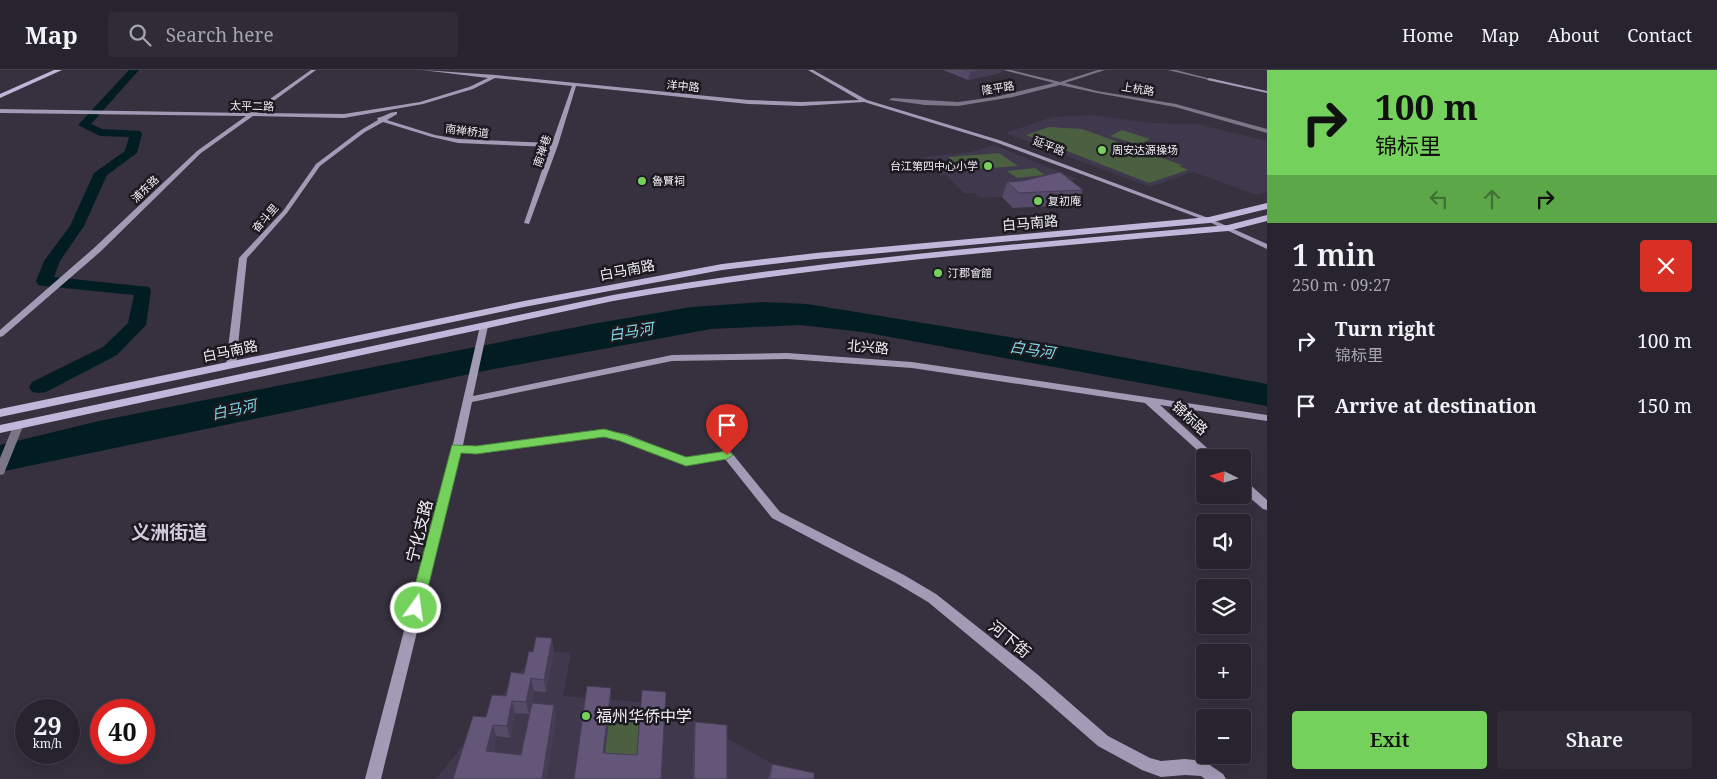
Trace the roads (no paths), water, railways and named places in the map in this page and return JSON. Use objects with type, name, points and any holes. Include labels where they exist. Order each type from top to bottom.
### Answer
[{"type":"main road","points":[[0,90],[43,70]]},
{"type":"main road","points":[[0,96],[59,70]]},
{"type":"main road","name":"白马南路","points":[[0,413],[626,284],[722,267],[824,255],[1213,220],[1267,206]]},
{"type":"main road","points":[[0,429],[656,290],[776,271],[1231,228],[1267,218]]},
{"type":"street","name":"浦东路","points":[[0,334],[105,243],[199,152],[314,70]]},
{"type":"street","points":[[424,70],[492,76]]},
{"type":"street","points":[[443,70],[492,76]]},
{"type":"street","points":[[810,70],[863,98]]},
{"type":"street","points":[[816,70],[863,98]]},
{"type":"street","name":"上杭路","points":[[1005,70],[1058,84],[1176,106],[1267,131]]},
{"type":"street","name":"隆平路","points":[[892,100],[958,104],[1032,92],[1104,70]]},
{"type":"street","points":[[1170,70],[1267,92]]},
{"type":"street","name":"太平二路","points":[[251,115],[351,113],[380,109],[434,97],[492,76]]},
{"type":"street","name":"太平二路","points":[[0,110],[344,116],[421,103],[471,88],[492,76]]},
{"type":"street","name":"洋中路","points":[[492,76],[574,86],[758,102],[812,104],[863,98]]},
{"type":"street","name":"洋中路","points":[[492,76],[748,99],[823,101],[863,98],[872,100]]},
{"type":"street","name":"南禅巷","points":[[527,223],[574,86]]},
{"type":"street","name":"延平路","points":[[863,98],[997,141],[1213,220]]},
{"type":"street","name":"延平路","points":[[872,100],[1011,142],[1213,220]]},
{"type":"street","name":"奋斗里","points":[[231,365],[243,258],[286,212],[318,165],[380,120],[421,103]]},
{"type":"street","name":"太平二路","points":[[0,110],[75,113],[104,112]]},
{"type":"street","name":"南禅桥道","points":[[344,116],[380,120],[458,141],[555,145]]},
{"type":"street","points":[[1213,220],[1267,242]]},
{"type":"street","points":[[1231,228],[1267,247]]},
{"type":"street","name":"宁化支路","points":[[373,779],[457,448],[484,326]]},
{"type":"street","name":"北兴路","points":[[467,400],[665,359],[690,356],[753,355],[815,357],[912,365],[1267,418]]},
{"type":"street","name":"锦标路","points":[[1148,400],[1203,449]]},
{"type":"street","points":[[0,471],[18,424]]},
{"type":"street","name":"河下街","points":[[457,448],[476,450],[604,433],[622,437],[686,462],[727,455],[776,515],[900,579],[932,598],[1032,679],[1090,732],[1117,751],[1160,769],[1185,767],[1204,769],[1218,779]]},
{"type":"street","points":[[1251,492],[1267,506]]},
{"type":"water","name":"白马河","points":[[764,302],[807,304],[1057,345],[1267,384],[1267,406],[863,332],[800,325],[711,329],[489,370],[0,472],[0,445],[99,421],[592,324],[692,307]]},
{"type":"waterway","points":[[39,387],[110,351],[137,325],[143,291],[44,281],[52,261],[77,226],[101,173],[131,153],[136,134],[100,132],[84,125],[134,70]]},
{"type":"place","name":"周安达源操场","points":[[1102,150]]},
{"type":"place","name":"台江第四中心小学","points":[[988,166]]},
{"type":"place","name":"魯賢祠","points":[[642,181]]},
{"type":"place","name":"复初庵","points":[[1038,201]]},
{"type":"place","name":"汀郡會館","points":[[938,273]]},
{"type":"place","name":"福州华侨中学","points":[[586,716]]},
{"type":"district","name":"义洲街道","points":[[169,532]]}]
